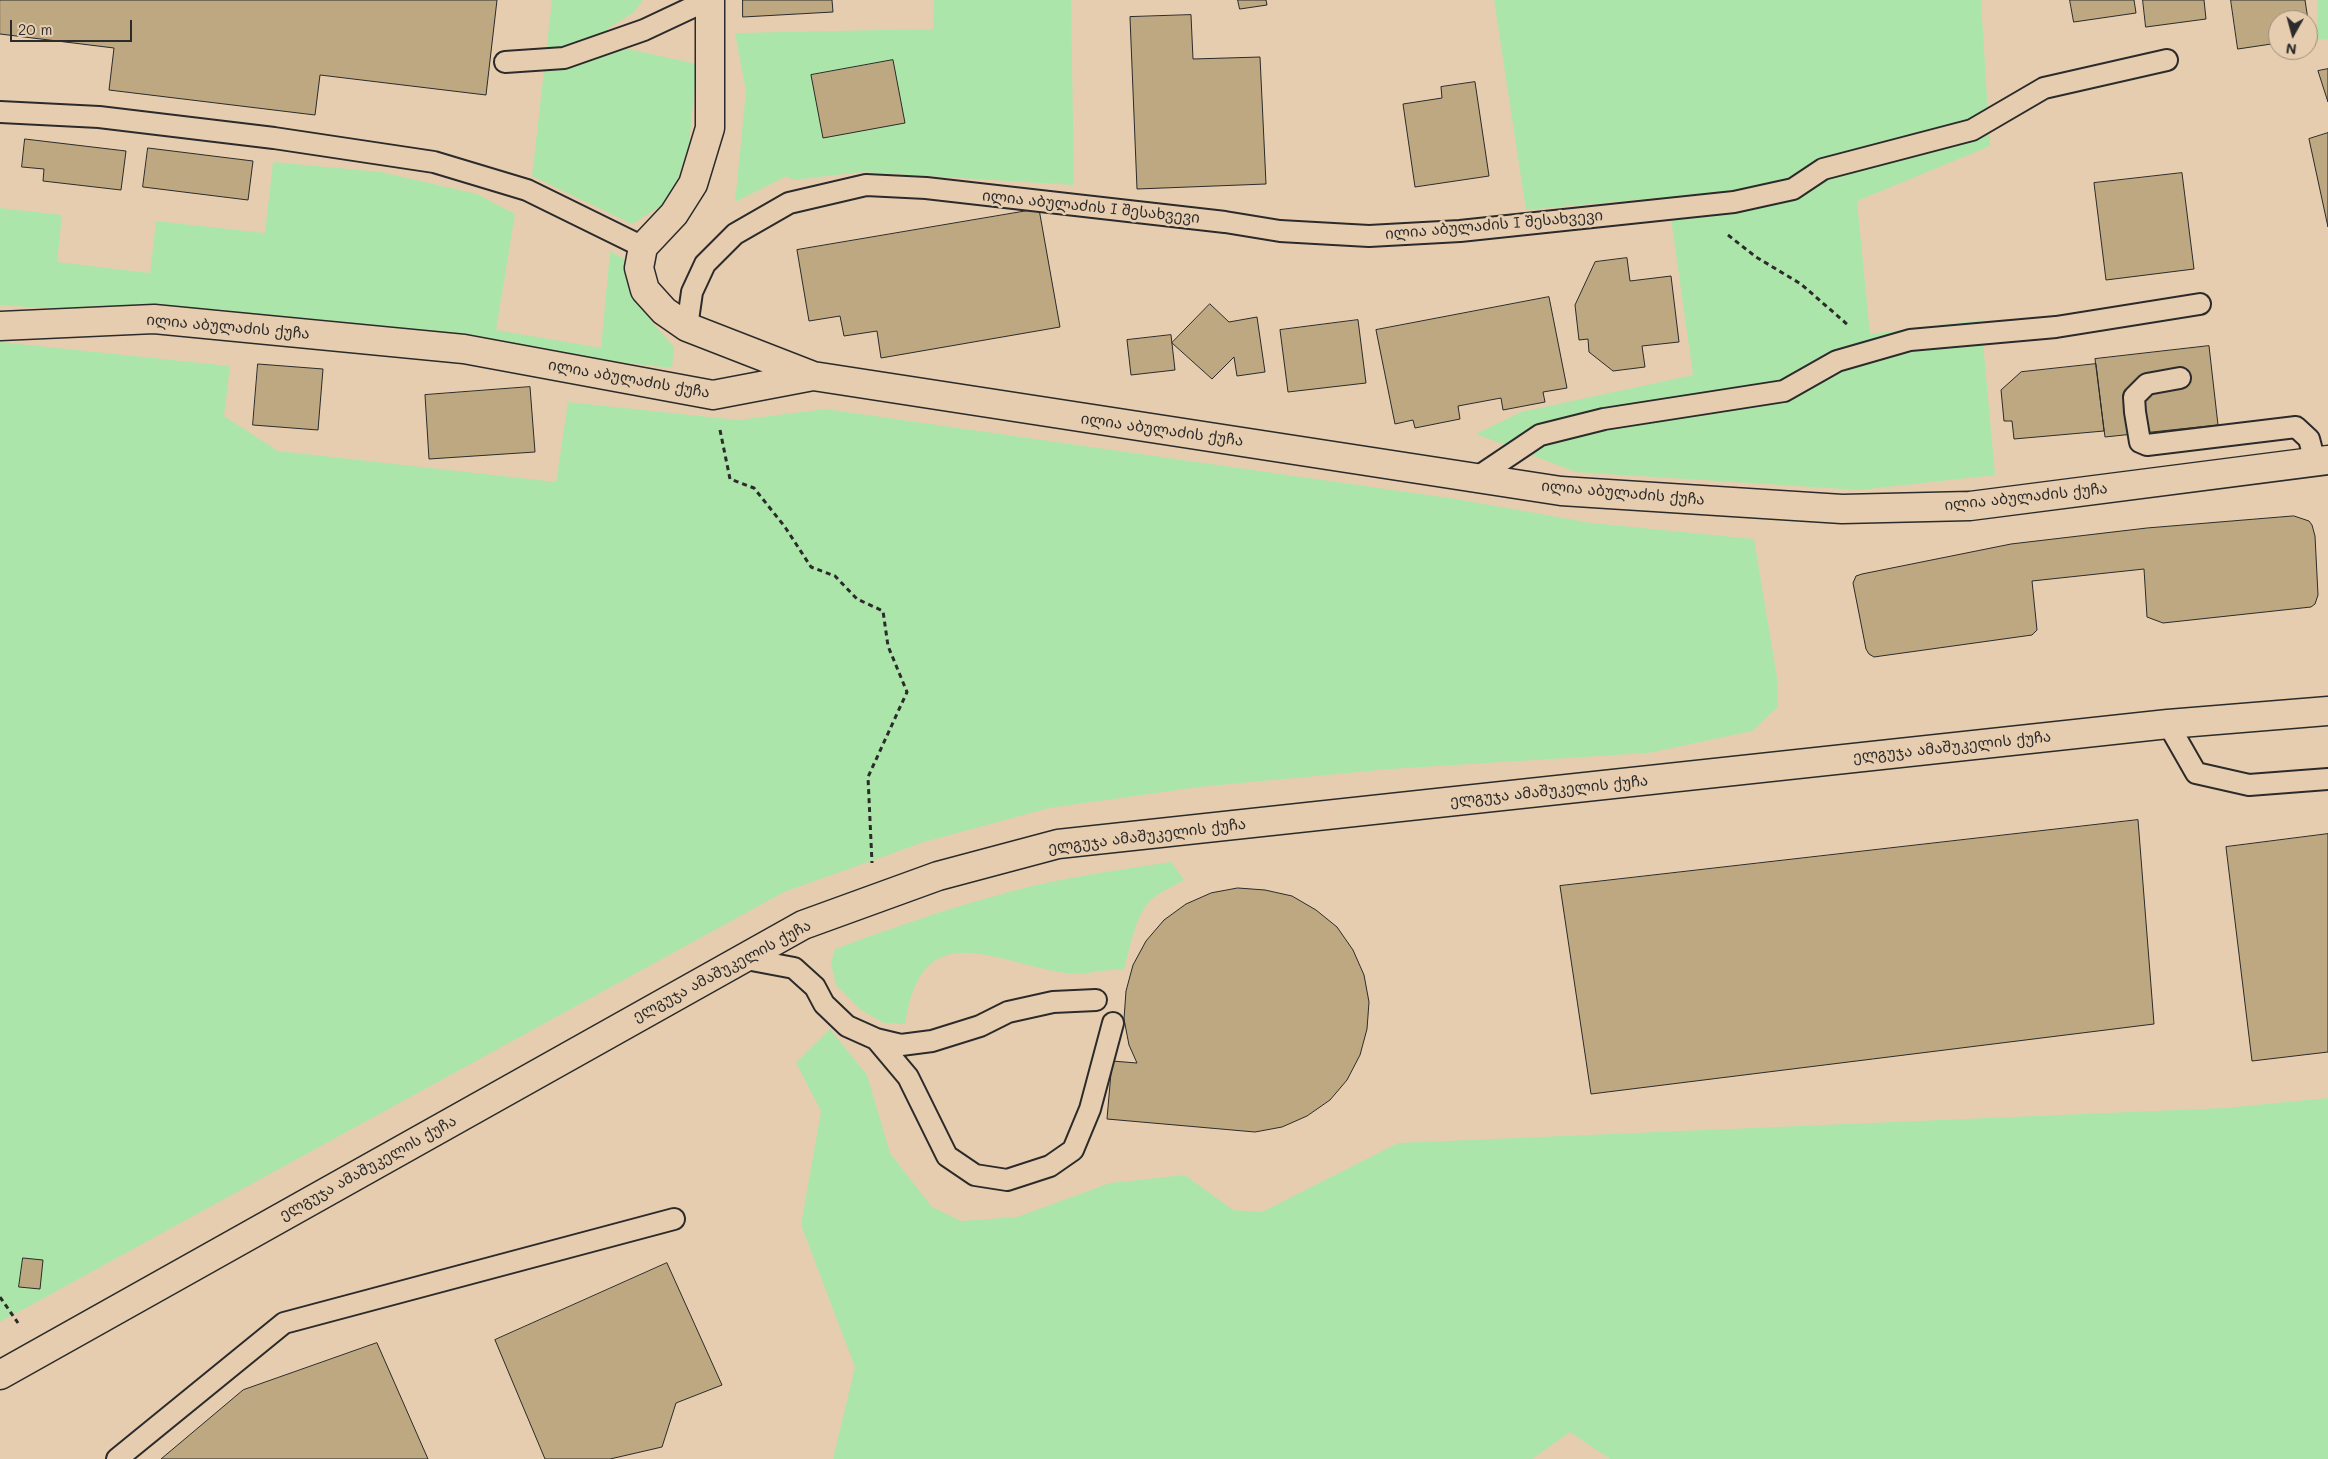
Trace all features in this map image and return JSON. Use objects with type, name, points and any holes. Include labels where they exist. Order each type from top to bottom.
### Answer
[{"type":"street","points":[[709,0],[710,128],[693,184],[674,214],[643,247],[639,268],[645,290],[664,311],[687,327],[813,376]]},
{"type":"street","name":"ილია აბულაძის ქუჩა","points":[[0,326],[154,318],[464,349],[713,395],[813,376],[1100,421],[1479,476],[1562,491],[1842,509],[1970,506],[2321,461]]},
{"type":"street","name":"ელგუჯა ამაშუკელის ქუჩა","points":[[0,1375],[741,958],[803,925],[930,879],[1058,844],[2168,724],[2328,711]]},
{"type":"lane","points":[[505,62],[564,58],[644,30],[709,0]]},
{"type":"lane","name":"ილია აბულაძის I შესახვევი","points":[[687,327],[692,292],[706,264],[735,234],[790,202],[866,185],[926,188],[1225,222],[1280,231],[1369,236],[1460,231],[1711,205],[1793,189],[1823,169],[1972,130],[2044,88],[2167,60]]},
{"type":"lane","points":[[0,112],[99,117],[274,138],[434,162],[527,190],[643,247]]},
{"type":"lane","points":[[1479,476],[1540,435],[1604,419],[1784,390],[1837,361],[1910,340],[2056,327],[2200,304]]},
{"type":"lane","points":[[2180,378],[2147,384],[2134,396],[2135,419],[2140,442],[2147,445],[2296,427],[2309,438],[2321,461]]},
{"type":"lane","points":[[2168,724],[2196,773],[2249,785],[2328,779]]},
{"type":"lane","points":[[741,958],[794,968],[815,987],[824,1004],[847,1026],[876,1040],[901,1045],[932,1041],[980,1026],[1008,1012],[1054,1002],[1096,1000]]},
{"type":"lane","points":[[876,1040],[908,1077],[947,1156],[975,1175],[1007,1180],[1050,1166],[1073,1150],[1090,1109],[1113,1023]]},
{"type":"lane","points":[[117,1459],[284,1323],[674,1219]]},
{"type":"path","points":[[1711,205],[1710,218],[1717,227],[1756,257],[1800,284],[1849,323],[1846,342],[1837,361]]},
{"type":"path","points":[[713,395],[730,479],[754,488],[784,527],[811,567],[835,576],[857,599],[883,611],[888,646],[907,692],[868,777],[872,863]]},
{"type":"path","points":[[0,1297],[18,1323]]},
{"type":"green space","points":[[552,0],[643,0],[633,13],[607,29],[619,47],[697,64],[689,144],[671,200],[632,224],[532,176]]},
{"type":"green space","points":[[934,0],[1071,0],[1074,185],[862,172],[793,180],[787,176],[735,202],[746,91],[735,33],[933,29]]},
{"type":"green space","points":[[1494,0],[1981,0],[1990,146],[1857,201],[1870,334],[1981,320],[1995,475],[1860,490],[1576,472],[1476,434],[1521,412],[1693,375],[1668,197],[1526,210]]},
{"type":"green space","points":[[2318,0],[2328,0],[2328,39],[2318,40]]},
{"type":"green space","points":[[273,162],[381,172],[477,194],[515,214],[496,330],[601,348],[610,251],[626,260],[629,280],[651,321],[674,347],[672,368],[600,360],[457,337],[0,305],[0,208],[62,215],[57,262],[150,273],[156,221],[265,233]]},
{"type":"green space","points":[[0,342],[230,366],[224,416],[278,451],[556,482],[568,402],[738,420],[825,409],[1456,499],[1592,523],[1754,539],[1777,677],[1778,707],[1752,731],[1648,753],[1390,769],[1199,787],[1049,808],[924,842],[784,892],[0,1322]]},
{"type":"green space","points":[[1171,862],[1184,880],[1157,895],[1147,904],[1134,932],[1124,970],[1073,974],[987,955],[964,953],[944,956],[927,967],[914,989],[905,1024],[884,1023],[861,1010],[836,985],[831,963],[835,949],[901,925],[990,897],[1092,874]]},
{"type":"green space","points":[[830,1029],[867,1075],[890,1153],[932,1207],[961,1221],[1017,1217],[1110,1183],[1185,1175],[1233,1210],[1262,1212],[1398,1143],[2224,1108],[2328,1098],[2328,1459],[1610,1459],[1570,1432],[1532,1459],[833,1459],[855,1367],[801,1225],[821,1111],[796,1063]]},
{"type":"building","points":[[0,0],[497,0],[486,95],[320,75],[315,115],[109,90],[114,48],[0,34]]},
{"type":"building","points":[[743,0],[832,0],[833,12],[743,17]]},
{"type":"building","points":[[1238,0],[1266,0],[1267,5],[1240,9]]},
{"type":"building","points":[[2070,0],[2134,0],[2136,13],[2074,22]]},
{"type":"building","points":[[2143,0],[2204,0],[2206,19],[2146,27]]},
{"type":"building","points":[[2231,0],[2305,0],[2306,10],[2268,10],[2268,44],[2238,49]]},
{"type":"building","points":[[1191,15],[1193,59],[1260,57],[1266,184],[1137,189],[1130,17]]},
{"type":"building","points":[[893,60],[905,123],[823,138],[811,75]]},
{"type":"building","points":[[2328,69],[2328,102],[2318,71]]},
{"type":"building","points":[[1475,82],[1489,176],[1415,187],[1403,104],[1442,98],[1441,87]]},
{"type":"building","points":[[2328,133],[2328,227],[2309,139]]},
{"type":"building","points":[[25,139],[126,151],[121,190],[43,181],[44,169],[22,167]]},
{"type":"building","points":[[148,148],[253,161],[248,200],[143,187]]},
{"type":"building","points":[[2182,173],[2194,269],[2106,280],[2094,183]]},
{"type":"building","points":[[1039,209],[1060,327],[881,358],[877,331],[844,336],[840,316],[809,321],[797,250]]},
{"type":"building","points":[[1627,258],[1630,281],[1671,276],[1679,342],[1642,346],[1645,367],[1613,371],[1589,352],[1588,339],[1579,340],[1575,305],[1595,262]]},
{"type":"building","points":[[1549,297],[1567,388],[1543,392],[1545,402],[1503,410],[1501,398],[1458,406],[1460,419],[1415,428],[1413,420],[1395,424],[1376,330]]},
{"type":"building","points":[[1210,304],[1229,322],[1257,317],[1265,372],[1237,376],[1234,357],[1212,379],[1172,343]]},
{"type":"building","points":[[1358,320],[1366,383],[1288,392],[1280,330]]},
{"type":"building","points":[[1171,335],[1175,370],[1131,375],[1127,340]]},
{"type":"building","points":[[2209,346],[2218,425],[2105,437],[2095,359]]},
{"type":"building","points":[[258,364],[323,369],[318,430],[253,425]]},
{"type":"building","points":[[2096,364],[2104,431],[2014,439],[2012,421],[2004,421],[2001,390],[2021,372]]},
{"type":"building","points":[[530,387],[535,452],[429,459],[425,395]]},
{"type":"building","points":[[2294,516],[2309,521],[2315,536],[2318,595],[2315,604],[2311,607],[2163,623],[2147,617],[2144,569],[2032,581],[2037,630],[2032,635],[1874,657],[1866,649],[1853,583],[1856,576],[1862,574],[2011,544],[2147,528]]},
{"type":"building","points":[[2138,820],[2154,1024],[1591,1094],[1560,886]]},
{"type":"building","points":[[2328,834],[2328,1052],[2252,1061],[2226,847]]},
{"type":"building","points":[[1238,888],[1265,890],[1292,896],[1316,910],[1337,927],[1353,950],[1364,975],[1369,1002],[1367,1029],[1360,1055],[1347,1080],[1330,1100],[1307,1116],[1282,1127],[1255,1132],[1107,1119],[1112,1061],[1137,1063],[1129,1045],[1124,1019],[1126,991],[1133,965],[1146,941],[1164,920],[1186,904],[1211,893]]},
{"type":"building","points":[[23,1258],[43,1260],[40,1289],[19,1287]]},
{"type":"building","points":[[667,1263],[722,1385],[676,1403],[662,1447],[610,1459],[545,1459],[495,1340]]},
{"type":"building","points":[[377,1343],[428,1459],[161,1459],[243,1390]]}]
